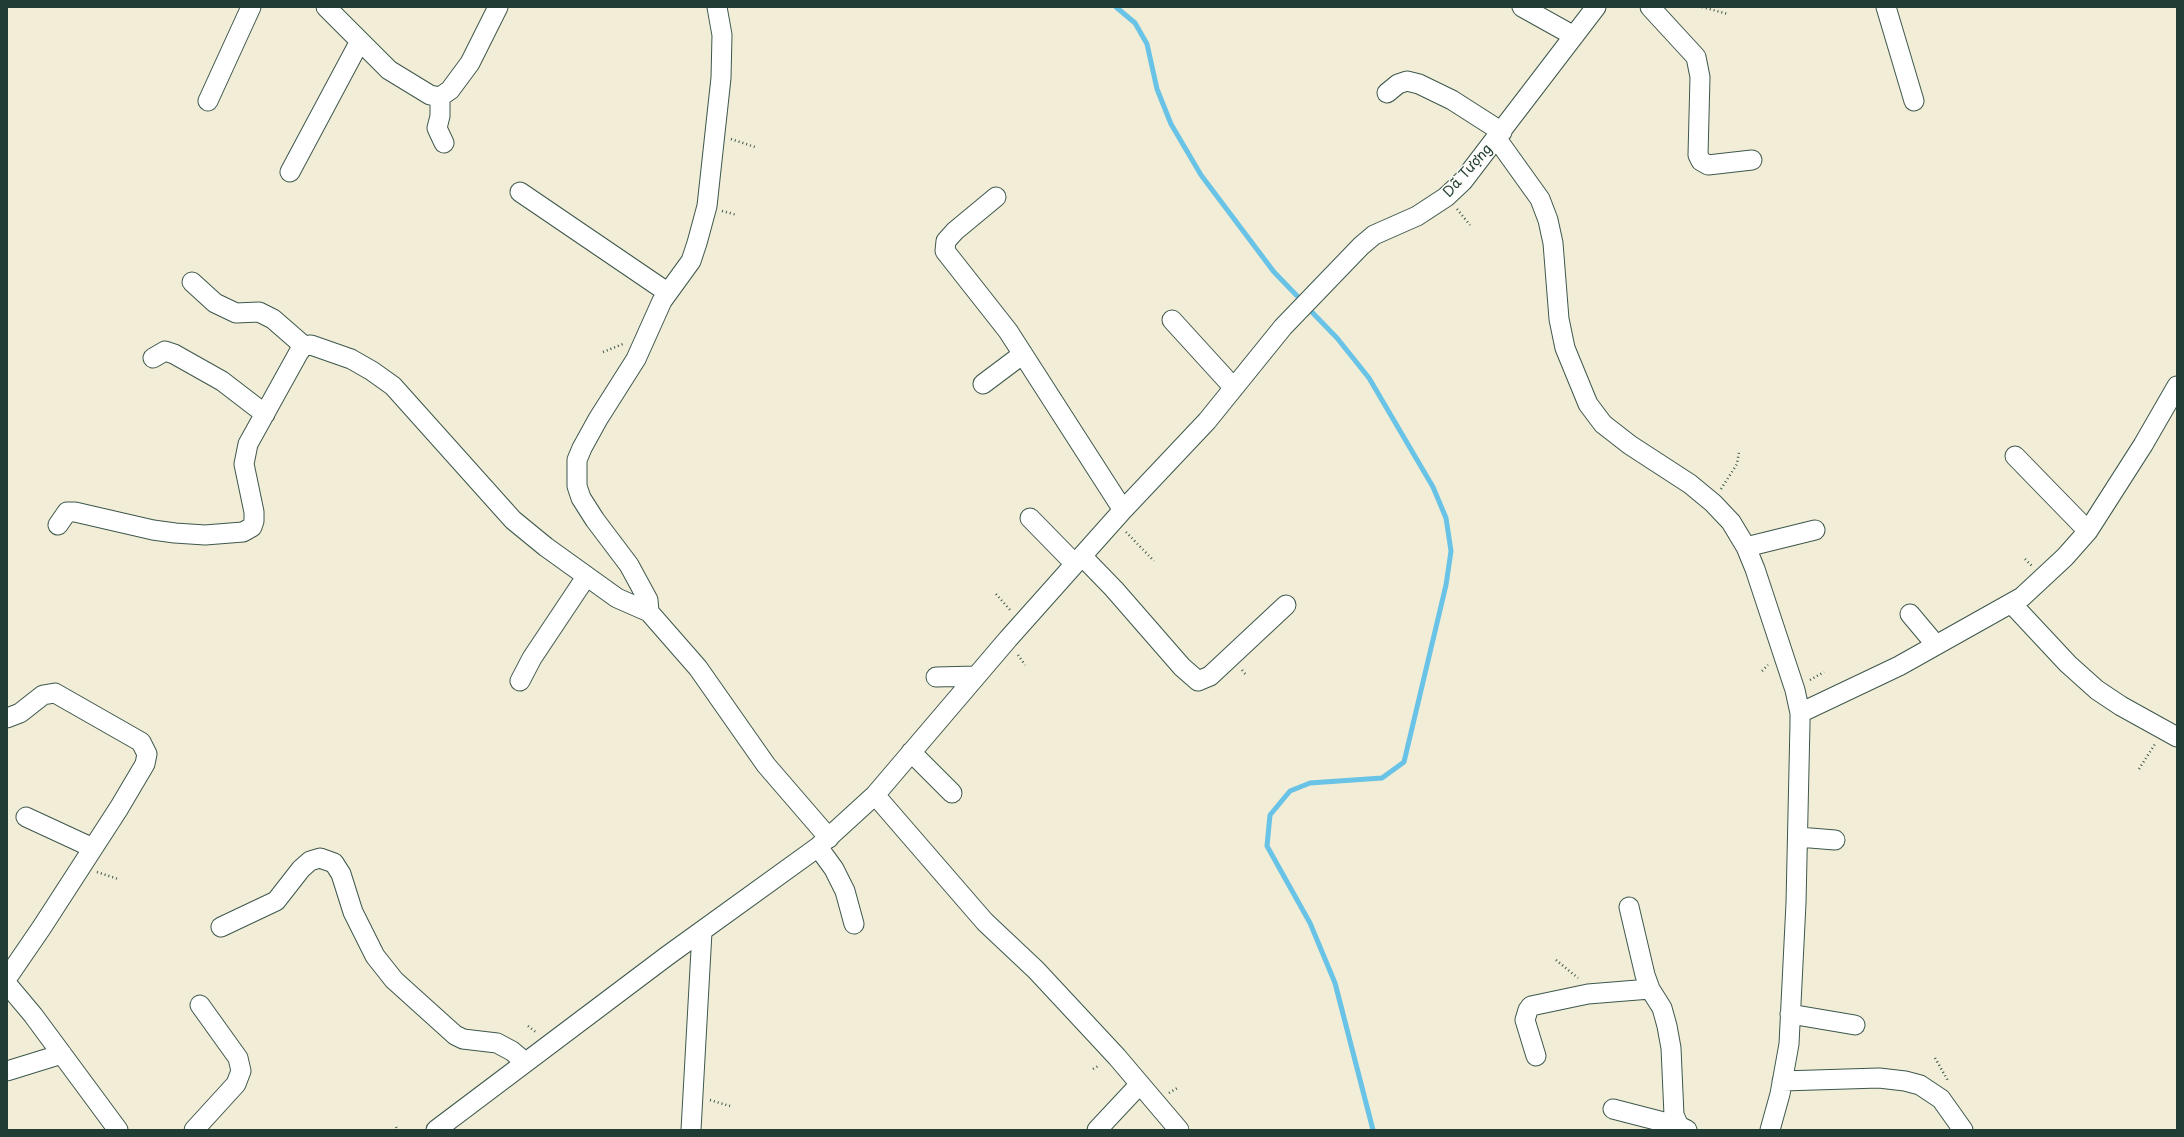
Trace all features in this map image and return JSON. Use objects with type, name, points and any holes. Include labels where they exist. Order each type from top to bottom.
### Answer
[{"type":"street","points":[[208,101],[251,7]]},
{"type":"street","points":[[326,7],[389,70],[430,95],[440,97],[450,90],[470,63],[498,7]]},
{"type":"street","points":[[649,612],[648,600],[629,565],[581,498],[577,486],[577,460],[598,419],[636,359],[667,292],[691,261],[697,243],[707,206],[716,134],[722,35],[717,7]]},
{"type":"street","points":[[1522,7],[1574,36]]},
{"type":"street","name":"Dã Tượng","points":[[436,1130],[667,956],[824,843],[875,795],[1021,624],[1206,421],[1283,327],[1361,246],[1374,235],[1417,216],[1446,197],[1463,181],[1500,135],[1596,7]]},
{"type":"street","points":[[1650,7],[1696,57],[1700,77],[1698,155],[1701,161],[1708,164],[1752,160]]},
{"type":"street","points":[[1886,7],[1914,101]]},
{"type":"street","points":[[290,172],[360,41]]},
{"type":"street","points":[[1387,93],[1403,83],[1407,82],[1419,84],[1452,100],[1500,135],[1540,199],[1548,220],[1553,243],[1559,319],[1565,348],[1588,404],[1603,424],[1630,445],[1690,484],[1713,503],[1731,522],[1746,547],[1766,599],[1795,690],[1800,713],[1798,837],[1789,1044],[1782,1082],[1770,1130]]},
{"type":"street","points":[[440,97],[440,116],[437,128],[444,143]]},
{"type":"street","points":[[520,192],[667,292]]},
{"type":"street","points":[[996,197],[955,231],[946,241],[944,246],[945,251],[1008,331],[1119,515]]},
{"type":"street","points":[[192,282],[215,304],[236,313],[248,311],[259,312],[273,319],[304,346],[311,345],[351,359],[372,371],[393,386],[513,520],[586,577],[616,598],[649,612],[698,668],[766,765],[824,843],[834,869],[845,891],[854,924]]},
{"type":"street","points":[[1172,320],[1234,388]]},
{"type":"street","points":[[58,525],[67,512],[75,512],[153,530],[176,533],[205,535],[243,532],[248,530],[252,527],[254,512],[244,464],[248,444],[304,346]]},
{"type":"street","points":[[153,358],[165,351],[174,354],[222,381],[266,414]]},
{"type":"street","points":[[983,384],[1023,354]]},
{"type":"street","points":[[1800,713],[1899,666],[2022,597],[2043,578],[2088,531],[2143,445],[2177,386]]},
{"type":"street","points":[[2015,456],[2088,531]]},
{"type":"street","points":[[1030,518],[1114,589],[1182,667],[1198,681],[1210,676],[1286,605]]},
{"type":"street","points":[[1746,547],[1815,530]]},
{"type":"street","points":[[520,681],[532,658],[586,577]]},
{"type":"street","points":[[2011,603],[2068,664],[2097,690],[2170,733]]},
{"type":"street","points":[[1910,614],[1936,645]]},
{"type":"street","points":[[936,678],[976,676]]},
{"type":"street","points":[[7,718],[20,714],[43,695],[55,693],[141,742],[145,747],[147,754],[145,764],[7,983],[118,1130]]},
{"type":"street","points":[[912,752],[952,792]]},
{"type":"street","points":[[875,795],[985,922],[1036,970],[1140,1084],[1179,1130]]},
{"type":"street","points":[[26,816],[93,848]]},
{"type":"street","points":[[1798,837],[1835,840]]},
{"type":"street","points":[[221,926],[276,901],[301,869],[310,861],[320,858],[334,863],[341,874],[353,912],[375,956],[394,980],[455,1035],[464,1039],[497,1043],[525,1062]]},
{"type":"street","points":[[1629,906],[1645,975],[1650,989],[1662,1008],[1667,1026],[1671,1048],[1674,1115],[1683,1128]]},
{"type":"street","points":[[691,1130],[702,932]]},
{"type":"street","points":[[1536,1056],[1525,1020],[1528,1010],[1537,1004],[1588,994],[1650,989]]},
{"type":"street","points":[[194,1130],[236,1084],[241,1071],[238,1058],[200,1005]]},
{"type":"street","points":[[1790,1014],[1855,1025]]},
{"type":"street","points":[[7,1071],[62,1054]]},
{"type":"street","points":[[1782,1082],[1879,1078],[1905,1081],[1920,1085],[1941,1099],[1963,1130]]},
{"type":"street","points":[[1097,1130],[1140,1084]]},
{"type":"street","points":[[1613,1109],[1683,1128]]},
{"type":"path","points":[[1702,7],[1728,14]]},
{"type":"path","points":[[716,134],[755,147]]},
{"type":"path","points":[[1713,503],[1737,464],[1739,452]]},
{"type":"path","points":[[1119,515],[1154,561]]},
{"type":"path","points":[[996,594],[1021,624]]},
{"type":"path","points":[[2139,769],[2170,733]]},
{"type":"path","points":[[1556,960],[1580,980],[1588,994]]},
{"type":"waterway","points":[[1116,7],[1135,23],[1147,44],[1157,89],[1171,124],[1201,175],[1274,272],[1302,301]]},
{"type":"waterway","points":[[1307,307],[1337,338],[1369,378],[1433,487],[1446,518],[1451,551],[1446,585],[1404,762],[1382,778],[1310,783],[1290,791],[1270,815],[1267,846],[1310,923],[1335,983],[1373,1130]]}]
